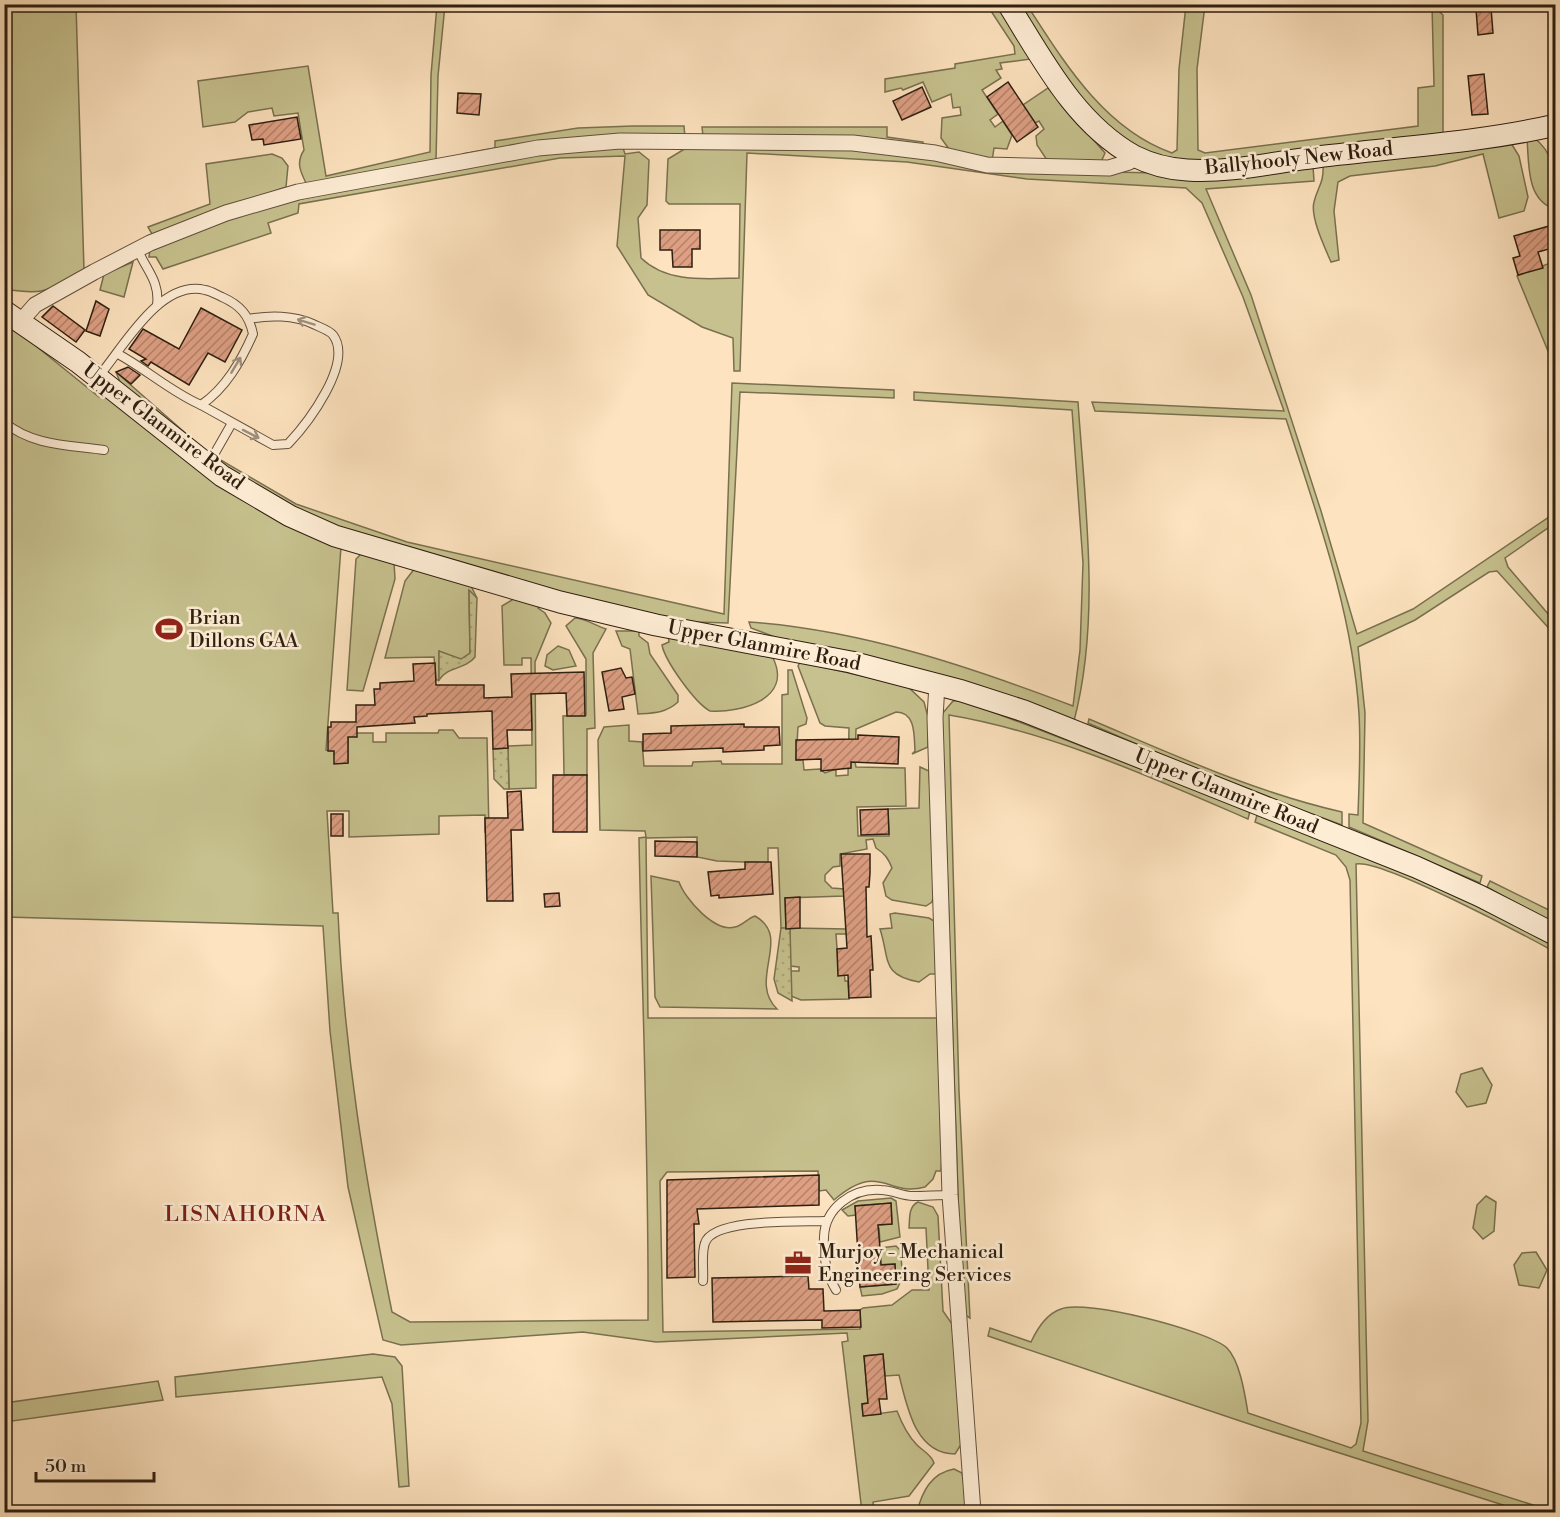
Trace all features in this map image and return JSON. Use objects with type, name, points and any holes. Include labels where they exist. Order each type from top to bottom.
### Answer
[{"type":"main road","name":"Ballyhooly New Road","points":[[1008,4],[1073,104],[1095,128],[1134,156],[1173,169],[1224,169],[1470,141],[1556,125]]},
{"type":"main road","name":"Upper Glanmire Road","points":[[13,316],[98,377],[207,466],[254,496],[315,527],[405,558],[613,615],[851,662],[937,684],[1024,711],[1416,867],[1480,896],[1556,935]]},
{"type":"street","points":[[13,316],[138,250],[226,213],[298,192],[449,163],[566,145],[620,141],[853,143],[935,153],[987,165],[1052,168],[1109,168],[1129,162],[1134,156]]},
{"type":"street","points":[[937,684],[935,718],[950,1195],[973,1512]]},
{"type":"lane","points":[[138,250],[154,276],[158,294],[157,305]]},
{"type":"lane","points":[[98,377],[118,354],[138,323],[157,305],[181,292],[204,289],[236,303],[249,319],[253,334],[226,382],[201,405]]},
{"type":"lane","points":[[118,354],[144,368],[187,399],[273,445],[288,444],[305,426],[336,370],[339,348],[332,333],[307,321],[268,315],[249,319]]},
{"type":"lane","points":[[4,422],[18,434],[40,441],[104,450]]},
{"type":"lane","points":[[207,466],[232,423]]},
{"type":"lane","points":[[836,1290],[828,1278],[824,1249],[825,1221],[847,1198],[870,1190],[911,1196],[950,1195]]},
{"type":"lane","points":[[703,1281],[705,1242],[716,1230],[732,1226],[825,1221]]},
{"type":"shaded area","points":[[4,5],[76,5],[84,270],[47,290],[30,292],[5,289]]},
{"type":"shaded area","points":[[437,5],[445,5],[438,76],[436,160],[316,185],[306,183],[301,170],[300,159],[304,150],[298,113],[274,116],[272,108],[248,112],[235,122],[203,127],[198,81],[308,66],[326,176],[430,152],[431,75]]},
{"type":"shaded area","points":[[987,5],[997,5],[1031,59],[1000,63],[1002,69],[996,70],[1001,78],[982,90],[998,114],[990,120],[995,127],[1003,121],[1012,135],[1007,149],[994,148],[992,161],[949,149],[941,138],[942,118],[961,115],[960,107],[953,108],[951,94],[932,102],[923,82],[903,90],[901,88],[885,92],[885,79],[955,68],[955,64],[1015,54],[1014,46]]},
{"type":"shaded area","points":[[1016,5],[1027,5],[1071,71],[1106,111],[1126,128],[1148,142],[1172,153],[1177,150],[1179,69],[1186,5],[1205,5],[1197,69],[1198,150],[1205,153],[1418,126],[1418,88],[1434,86],[1432,5],[1443,15],[1443,133],[1222,161],[1173,160],[1140,150],[1121,138],[1083,103]]},
{"type":"shaded area","points":[[1048,88],[1105,153],[1101,162],[1049,163],[1037,145],[1036,136],[1044,129],[1039,121],[1035,123],[1023,105]]},
{"type":"shaded area","points":[[684,126],[685,137],[462,154],[495,148],[495,141],[578,128]]},
{"type":"shaded area","points":[[702,127],[887,127],[887,137],[923,142],[921,147],[703,136]]},
{"type":"shaded area","points":[[1533,137],[1541,144],[1551,160],[1555,179],[1555,209],[1539,198],[1531,180],[1527,138]]},
{"type":"shaded area","points":[[1511,143],[1519,156],[1528,197],[1524,211],[1499,218],[1483,154],[1435,166],[1350,176],[1338,182],[1334,211],[1339,260],[1331,262],[1319,232],[1313,208],[1322,181],[1323,166]]},
{"type":"shaded area","points":[[622,145],[625,154],[639,152],[649,160],[647,205],[638,218],[641,258],[662,272],[699,279],[739,278],[740,204],[669,204],[666,201],[668,159],[691,145],[852,148],[1109,172],[1159,173],[1313,166],[1314,181],[1206,189],[1251,295],[1321,511],[1357,634],[1413,609],[1555,513],[1555,523],[1505,558],[1508,567],[1555,622],[1555,635],[1497,571],[1489,572],[1415,620],[1358,647],[1365,713],[1363,823],[1482,876],[1480,883],[1349,827],[1349,814],[1358,815],[1360,739],[1355,676],[1332,565],[1286,419],[1095,411],[1092,402],[1284,411],[1243,297],[1202,203],[1186,188],[1027,179],[907,162],[747,153],[740,371],[734,371],[733,338],[702,327],[648,295],[617,246],[625,156],[560,158],[299,204],[298,213],[268,223],[271,233],[163,269],[156,257],[149,257],[150,249],[267,206],[516,155]]},
{"type":"shaded area","points":[[272,154],[282,158],[288,166],[286,187],[152,234],[148,227],[210,204],[206,164]]},
{"type":"shaded area","points":[[1555,261],[1555,368],[1517,276]]},
{"type":"shaded area","points":[[133,262],[124,297],[100,290],[104,274]]},
{"type":"shaded area","points":[[10,325],[99,397],[103,392],[341,547],[326,750],[334,751],[335,763],[348,763],[348,737],[357,733],[373,733],[373,742],[386,742],[386,733],[438,733],[439,730],[453,730],[459,738],[487,738],[489,832],[485,832],[485,815],[439,816],[439,834],[349,837],[349,811],[327,811],[333,913],[338,913],[345,1014],[357,1114],[392,1312],[410,1322],[648,1320],[639,838],[646,837],[645,831],[600,830],[598,740],[604,727],[629,725],[629,741],[642,742],[644,766],[692,766],[693,762],[721,761],[722,764],[782,764],[782,695],[788,694],[788,670],[792,670],[807,718],[806,724],[798,727],[796,760],[803,760],[804,770],[820,769],[825,773],[836,769],[836,776],[848,775],[849,728],[825,726],[820,723],[798,666],[800,662],[907,686],[924,702],[928,717],[928,747],[912,754],[915,751],[911,720],[903,713],[896,712],[856,729],[855,762],[856,767],[905,768],[906,806],[857,807],[858,836],[889,836],[888,809],[919,808],[920,767],[929,771],[935,891],[932,902],[926,906],[892,900],[886,896],[883,883],[892,868],[886,856],[876,848],[873,839],[866,840],[867,849],[840,854],[840,866],[833,867],[825,875],[825,881],[832,888],[844,889],[844,896],[785,898],[786,929],[781,928],[778,848],[768,848],[768,863],[717,861],[697,857],[697,837],[646,838],[648,1018],[937,1018],[941,1171],[936,1171],[933,1179],[925,1187],[901,1188],[873,1181],[850,1188],[834,1200],[826,1190],[819,1191],[818,1171],[667,1172],[660,1181],[663,1332],[860,1329],[860,1310],[863,1308],[892,1305],[912,1290],[929,1290],[926,1228],[909,1228],[910,1213],[915,1204],[918,1202],[933,1207],[938,1216],[943,1311],[952,1324],[962,1443],[955,1454],[941,1452],[930,1446],[922,1437],[910,1414],[899,1375],[885,1376],[883,1354],[864,1356],[868,1403],[862,1404],[863,1416],[897,1411],[910,1437],[934,1463],[909,1496],[873,1502],[874,1512],[862,1512],[842,1342],[848,1341],[847,1333],[656,1342],[583,1332],[401,1345],[383,1340],[348,1187],[330,1031],[323,926],[5,917],[4,326]]},
{"type":"shaded area","points":[[116,372],[207,452],[296,504],[407,542],[724,614],[732,383],[894,390],[894,398],[740,392],[728,623],[696,622],[638,612],[503,577],[331,525],[291,507],[211,460],[122,387]]},
{"type":"shaded area","points":[[914,392],[1078,402],[1087,521],[1089,602],[1082,682],[1074,721],[788,642],[751,628],[749,622],[791,626],[873,642],[954,664],[1073,706],[1080,650],[1083,563],[1072,410],[914,400]]},
{"type":"shaded area","points":[[362,553],[394,562],[395,579],[363,691],[347,690],[356,559]]},
{"type":"shaded area","points":[[415,568],[471,586],[477,598],[469,591],[470,653],[461,660],[439,651],[439,680],[436,680],[434,657],[385,658],[405,581]]},
{"type":"shaded area","points":[[469,590],[477,598],[475,657],[466,664],[447,672],[439,680],[439,651],[461,659],[470,653]]},
{"type":"shaded area","points":[[512,596],[538,603],[538,608],[545,613],[551,623],[535,662],[536,788],[509,789],[508,746],[532,745],[531,658],[522,658],[522,665],[504,665],[502,606],[512,600]]},
{"type":"shaded area","points":[[575,618],[606,629],[593,653],[595,728],[587,729],[587,775],[564,775],[563,716],[586,715],[586,659],[566,626]]},
{"type":"shaded area","points":[[616,631],[639,631],[639,636],[648,643],[650,654],[678,695],[678,702],[655,713],[638,714],[630,649],[622,646]]},
{"type":"shaded area","points":[[668,635],[773,658],[777,672],[776,684],[761,701],[749,706],[710,711],[689,691],[664,652],[662,645],[669,642]]},
{"type":"shaded area","points":[[558,646],[569,650],[576,666],[553,670],[545,666],[547,655]]},
{"type":"shaded area","points":[[962,700],[1250,811],[1248,819],[1101,758],[1025,733],[949,715],[959,1091],[970,1318],[962,1313],[942,714],[953,701]]},
{"type":"shaded area","points":[[1089,719],[1245,783],[1342,812],[1342,825],[1151,750],[1088,723]]},
{"type":"shaded area","points":[[508,748],[509,789],[504,789],[494,779],[493,749]]},
{"type":"shaded area","points":[[1257,815],[1408,875],[1555,944],[1555,952],[1422,885],[1370,865],[1356,864],[1368,1421],[1363,1451],[1555,1512],[1525,1512],[1261,1428],[988,1336],[990,1328],[1031,1342],[1046,1318],[1061,1309],[1074,1307],[1119,1312],[1172,1325],[1196,1333],[1227,1348],[1239,1370],[1248,1413],[1351,1448],[1356,1444],[1361,1423],[1350,880],[1346,867],[1336,855],[1255,822]]},
{"type":"shaded area","points":[[651,876],[679,882],[694,905],[719,925],[735,927],[755,916],[766,925],[771,947],[766,985],[769,998],[777,1009],[660,1007],[655,997]]},
{"type":"shaded area","points":[[1490,881],[1555,913],[1555,926],[1487,887]]},
{"type":"shaded area","points":[[890,914],[929,918],[934,921],[938,974],[930,974],[919,982],[898,975],[893,970],[887,958],[880,929],[892,928]]},
{"type":"shaded area","points":[[781,928],[790,928],[792,1001],[778,993],[774,979]]},
{"type":"shaded area","points":[[790,928],[848,929],[847,934],[836,934],[838,962],[844,970],[845,981],[848,981],[849,999],[801,1000],[791,996],[790,971],[799,971],[799,967],[790,966]]},
{"type":"shaded area","points":[[1482,1068],[1492,1085],[1486,1103],[1467,1107],[1456,1092],[1461,1074]]},
{"type":"shaded area","points":[[1486,1196],[1496,1202],[1494,1231],[1483,1239],[1473,1228],[1477,1205]]},
{"type":"shaded area","points":[[891,1198],[896,1201],[900,1237],[880,1242],[879,1228],[870,1229],[869,1225],[892,1224],[891,1203],[855,1206],[856,1215],[848,1216],[842,1210],[858,1201]]},
{"type":"shaded area","points":[[896,1246],[900,1250],[902,1265],[901,1280],[897,1289],[882,1294],[862,1296],[860,1287],[896,1284],[895,1264],[871,1265],[880,1248]]},
{"type":"shaded area","points":[[1536,1252],[1547,1270],[1539,1288],[1519,1285],[1514,1265],[1522,1253]]},
{"type":"shaded area","points":[[373,1354],[395,1357],[402,1366],[409,1486],[399,1487],[392,1404],[382,1377],[176,1397],[175,1377]]},
{"type":"shaded area","points":[[158,1381],[163,1400],[5,1422],[5,1403]]},
{"type":"shaded area","points":[[954,1469],[962,1473],[969,1512],[917,1512],[929,1484],[939,1475]]},
{"type":"building","points":[[1491,8],[1493,33],[1478,35],[1476,9]]},
{"type":"building","points":[[1484,74],[1488,114],[1472,115],[1468,76]]},
{"type":"building","points":[[1008,82],[1038,127],[1017,142],[987,97]]},
{"type":"building","points":[[922,87],[931,107],[902,120],[893,101]]},
{"type":"building","points":[[458,93],[481,94],[479,115],[457,113]]},
{"type":"building","points":[[297,117],[301,139],[264,145],[263,139],[252,140],[249,125]]},
{"type":"building","points":[[1556,224],[1556,247],[1538,252],[1543,268],[1518,275],[1513,258],[1520,256],[1514,236]]},
{"type":"building","points":[[660,230],[700,230],[700,249],[692,249],[692,267],[673,267],[672,250],[660,250]]},
{"type":"building","points":[[96,301],[109,309],[100,336],[86,331]]},
{"type":"building","points":[[53,306],[85,330],[76,342],[42,317]]},
{"type":"building","points":[[201,308],[242,330],[225,362],[208,353],[189,385],[151,362],[148,366],[141,361],[146,359],[129,349],[143,329],[179,349]]},
{"type":"building","points":[[128,367],[140,375],[131,384],[116,372]]},
{"type":"building","points":[[435,663],[436,685],[484,685],[484,698],[512,697],[511,674],[584,672],[585,716],[567,716],[566,693],[531,694],[532,730],[507,730],[508,748],[493,749],[492,711],[427,714],[427,716],[414,717],[415,723],[357,727],[357,737],[348,737],[348,763],[334,764],[334,751],[328,751],[328,727],[331,727],[331,722],[356,722],[356,705],[375,705],[374,689],[380,689],[380,683],[414,681],[413,664]]},
{"type":"building","points":[[621,668],[626,678],[632,677],[635,694],[622,697],[624,709],[609,711],[602,672]]},
{"type":"building","points":[[744,724],[744,727],[779,727],[780,745],[764,746],[764,750],[723,752],[723,748],[643,751],[643,734],[671,733],[671,726]]},
{"type":"building","points":[[858,735],[899,737],[898,764],[851,762],[851,768],[821,771],[821,759],[796,760],[796,740],[858,739]]},
{"type":"building","points":[[553,775],[587,775],[587,832],[553,832]]},
{"type":"building","points":[[521,791],[523,830],[511,830],[513,901],[487,901],[485,818],[508,818],[507,792]]},
{"type":"building","points":[[888,809],[889,834],[861,835],[860,810]]},
{"type":"building","points":[[331,814],[343,814],[343,836],[331,836]]},
{"type":"building","points":[[655,841],[697,842],[697,857],[655,856]]},
{"type":"building","points":[[841,854],[870,854],[869,887],[866,887],[867,937],[871,936],[873,970],[870,970],[871,997],[849,998],[848,975],[838,976],[837,949],[847,948]]},
{"type":"building","points":[[745,862],[771,862],[773,894],[719,898],[719,895],[711,896],[708,872],[745,869]]},
{"type":"building","points":[[559,893],[560,906],[545,907],[544,894]]},
{"type":"building","points":[[800,897],[800,928],[786,929],[785,898]]},
{"type":"building","points":[[819,1175],[819,1205],[697,1209],[699,1224],[694,1224],[695,1277],[667,1278],[667,1180]]},
{"type":"building","points":[[891,1203],[892,1224],[878,1225],[881,1265],[895,1264],[896,1284],[860,1287],[855,1206]]},
{"type":"building","points":[[808,1276],[809,1289],[823,1289],[824,1311],[860,1310],[861,1327],[822,1328],[822,1320],[713,1322],[712,1278]]},
{"type":"building","points":[[883,1354],[887,1399],[879,1399],[881,1414],[863,1416],[862,1404],[868,1403],[864,1356]]},
{"type":"place","name":"Brian Dillons GAA","points":[[169,629]]},
{"type":"place","name":"Murjoy - Mechanical Engineering Services","points":[[798,1263]]},
{"type":"district","name":"LISNAHORNA","points":[[246,1214]]}]
